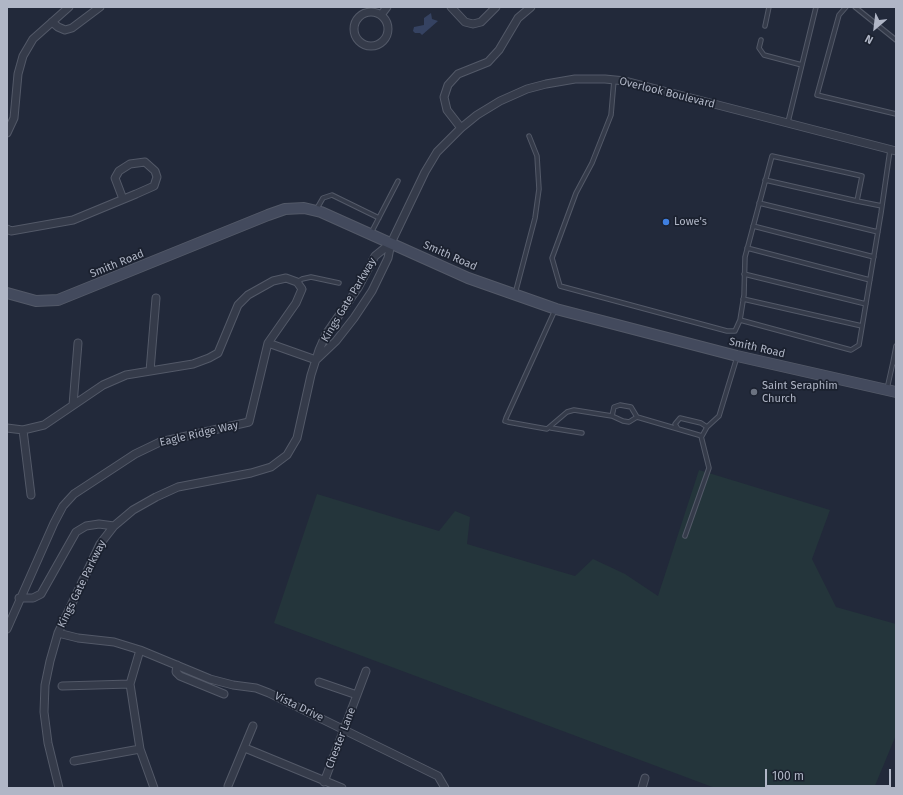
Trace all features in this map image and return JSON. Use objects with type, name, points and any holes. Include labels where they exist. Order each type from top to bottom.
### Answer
[{"type":"street","points":[[7,133],[14,118],[18,74],[22,56],[34,39],[69,7]]},
{"type":"street","points":[[52,22],[58,28],[65,30],[72,28],[100,7]]},
{"type":"street","points":[[381,15],[387,7]]},
{"type":"street","points":[[451,7],[465,22],[473,24],[481,22],[496,7]]},
{"type":"street","points":[[461,128],[447,110],[444,96],[448,85],[458,74],[488,62],[499,50],[518,18],[527,8]]},
{"type":"street","points":[[368,12],[375,12],[381,15],[389,26],[386,39],[374,46],[361,43],[354,32],[357,19],[368,12]]},
{"type":"street","name":"Overlook Boulevard","points":[[390,243],[433,159],[461,128],[496,103],[537,86],[575,79],[614,80],[643,85],[788,124],[893,150]]},
{"type":"street","points":[[7,229],[11,231],[73,220],[154,186],[157,177],[155,171],[145,162],[130,164],[119,171],[115,178],[122,199]]},
{"type":"street","name":"Smith Road","points":[[7,293],[36,302],[58,300],[279,211],[304,208],[316,211],[370,234],[468,278],[556,309],[737,356],[891,391]]},
{"type":"street","name":"Kings Gate Parkway","points":[[59,788],[48,743],[44,712],[45,685],[58,633],[100,544],[114,526],[133,510],[172,490],[251,473],[271,467],[287,456],[297,438],[316,360],[326,334],[358,288],[375,256],[390,243]]},
{"type":"street","name":"Kings Gate Parkway","points":[[316,360],[345,330],[372,291],[388,258],[390,243]]},
{"type":"street","points":[[7,428],[24,430],[44,425],[103,385],[126,375],[193,364],[218,353],[238,305],[248,295],[273,280],[286,278],[298,282]]},
{"type":"street","name":"Eagle Ridge Way","points":[[7,629],[19,598],[63,506],[86,485],[135,454],[160,442],[249,422],[268,343],[296,304],[302,289],[298,282]]},
{"type":"street","points":[[150,371],[156,298]]},
{"type":"street","points":[[73,405],[78,343]]},
{"type":"street","points":[[268,343],[316,360]]},
{"type":"street","points":[[24,430],[31,495]]},
{"type":"street","points":[[19,598],[33,598],[41,594],[76,532],[86,526],[99,524],[114,526]]},
{"type":"street","name":"Vista Drive","points":[[58,633],[78,638],[114,642],[140,650],[210,679],[233,685],[256,688],[269,693],[438,776],[445,788]]},
{"type":"street","points":[[140,650],[130,684],[140,749],[154,788]]},
{"type":"street","points":[[177,665],[176,672],[180,676],[224,694]]},
{"type":"street","name":"Chester Lane","points":[[324,782],[366,671]]},
{"type":"street","name":"Chester Lane","points":[[319,682],[357,695]]},
{"type":"street","points":[[62,686],[130,684]]},
{"type":"street","points":[[228,786],[253,726]]},
{"type":"street","name":"Chester Lane","points":[[245,748],[324,782],[342,788]]},
{"type":"street","points":[[74,761],[140,749]]},
{"type":"street","points":[[642,788],[645,778]]},
{"type":"lane","points":[[765,26],[769,7]]},
{"type":"lane","points":[[788,124],[816,7]]},
{"type":"lane","points":[[846,7],[839,15],[817,96],[896,114]]},
{"type":"lane","points":[[856,7],[896,40]]},
{"type":"lane","points":[[761,40],[759,48],[764,55],[802,66]]},
{"type":"lane","points":[[614,80],[611,115],[592,163],[576,193],[552,258],[560,286],[727,331],[735,331],[740,320],[743,299],[744,257],[772,156],[862,176],[857,202]]},
{"type":"lane","points":[[514,295],[535,218],[539,189],[536,156],[529,136]]},
{"type":"lane","points":[[740,320],[851,350],[859,345],[882,206],[893,150]]},
{"type":"lane","points":[[765,180],[857,202],[882,206]]},
{"type":"lane","points":[[370,234],[398,181]]},
{"type":"lane","points":[[316,211],[323,198],[332,196],[379,218]]},
{"type":"lane","points":[[759,203],[878,232]]},
{"type":"lane","points":[[753,226],[874,257]]},
{"type":"lane","points":[[747,248],[870,280]]},
{"type":"lane","points":[[744,274],[866,304]]},
{"type":"lane","points":[[298,282],[302,279],[311,277],[339,283]]},
{"type":"lane","points":[[743,299],[862,326]]},
{"type":"lane","points":[[556,309],[505,421],[543,429],[551,428],[582,433]]},
{"type":"lane","points":[[891,391],[896,346]]},
{"type":"lane","points":[[701,436],[704,435],[707,427],[714,422],[722,408],[737,356]]},
{"type":"lane","points":[[612,416],[614,407],[620,405],[631,407],[637,417],[701,436]]},
{"type":"lane","points":[[551,428],[567,412],[574,410],[612,416],[618,420],[629,422],[637,417]]},
{"type":"lane","points":[[678,429],[675,424],[680,418],[702,423],[707,427]]},
{"type":"lane","points":[[685,536],[709,468],[701,436]]},
{"type":"shaded area","points":[[699,470],[830,510],[812,559],[836,607],[896,624],[896,735],[874,788],[715,788],[274,623],[317,494],[439,531],[455,511],[470,517],[467,544],[575,576],[593,559],[625,574],[658,596]]},
{"type":"water","points":[[431,13],[432,19],[438,21],[422,35],[420,33],[415,33],[413,31],[414,27],[424,25],[424,18]]},
{"type":"place","name":"Lowe's","points":[[666,222]]},
{"type":"place","name":"Saint Seraphim Church","points":[[754,392]]}]
